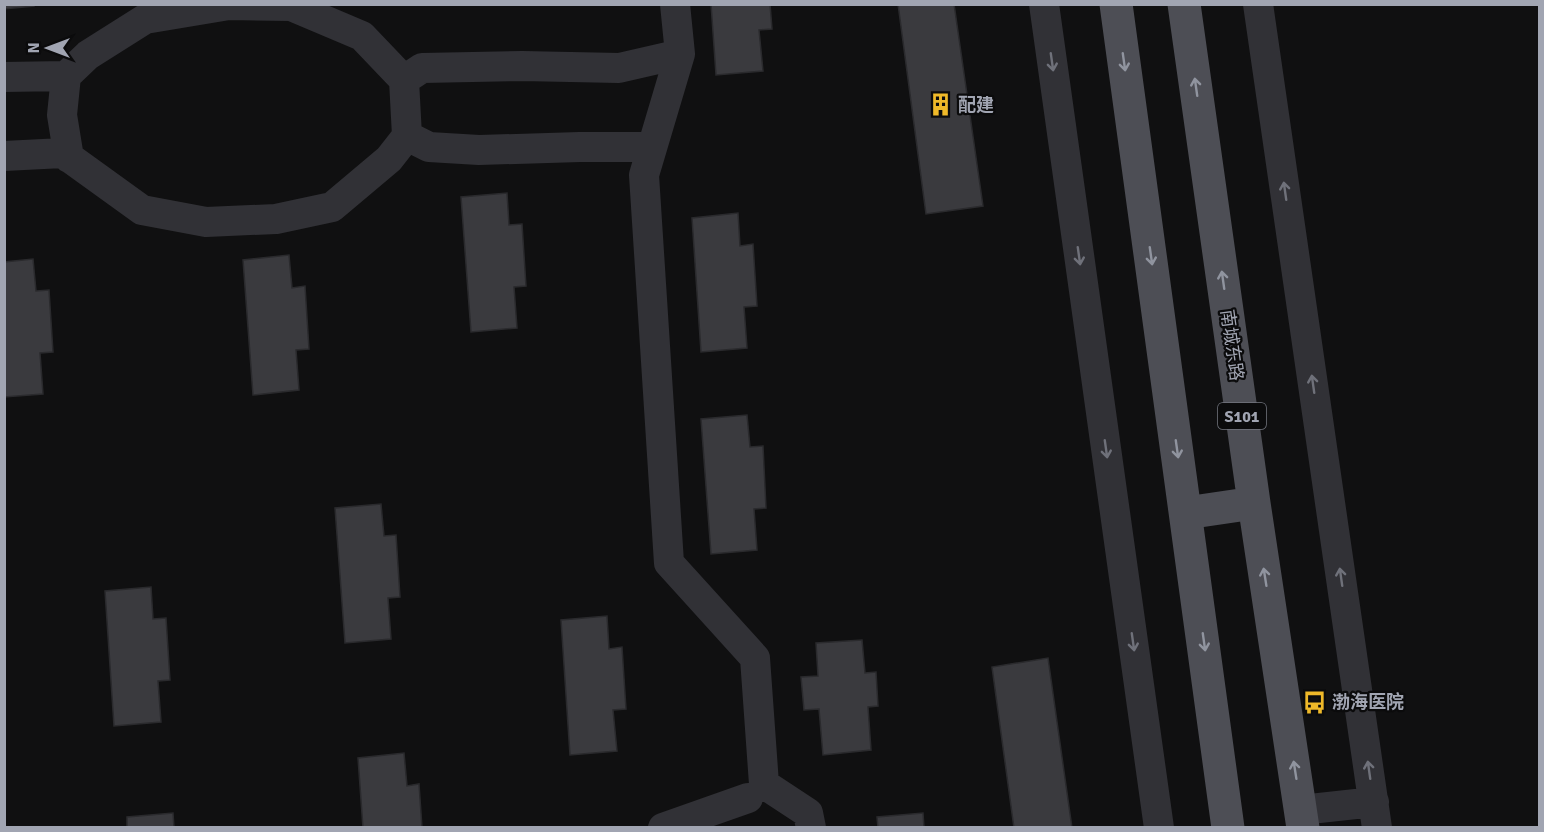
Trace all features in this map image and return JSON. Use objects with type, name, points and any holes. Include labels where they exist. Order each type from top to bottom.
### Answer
[{"type":"main road","points":[[1116,4],[1228,828]]},
{"type":"main road","name":"南城东路","points":[[1184,4],[1254,503],[1302,819]]},
{"type":"main road","points":[[1186,513],[1254,503]]},
{"type":"street","points":[[675,4],[680,54],[644,175],[669,562],[755,658],[764,784],[808,813],[811,828]]},
{"type":"street","points":[[1044,4],[1159,828]]},
{"type":"street","points":[[1258,4],[1375,815],[1302,819]]},
{"type":"street","points":[[4,77],[66,76],[88,56],[145,19],[229,5],[291,6],[362,36],[404,80],[407,136],[389,159],[332,207],[276,219],[206,222],[142,210],[63,153],[4,156]]},
{"type":"street","points":[[404,80],[423,68],[522,66],[619,68],[680,54]]},
{"type":"street","points":[[66,76],[62,115],[69,158]]},
{"type":"street","points":[[407,136],[429,147],[479,150],[652,147]]},
{"type":"street","points":[[663,828],[748,798]]},
{"type":"building","points":[[4,4],[34,4],[34,6],[4,9]]},
{"type":"building","points":[[711,4],[770,4],[772,29],[759,30],[763,71],[716,75]]},
{"type":"building","name":"配建","points":[[898,4],[954,4],[983,206],[926,214]]},
{"type":"building","points":[[507,193],[509,225],[522,224],[526,286],[514,287],[517,328],[471,332],[461,197]]},
{"type":"building","points":[[738,213],[740,246],[753,244],[757,306],[744,307],[747,348],[701,352],[692,218]]},
{"type":"building","points":[[289,255],[292,288],[305,286],[309,349],[296,350],[299,390],[253,395],[243,260]]},
{"type":"building","points":[[33,259],[36,291],[49,290],[53,352],[40,353],[43,394],[4,397],[4,262]]},
{"type":"building","points":[[747,415],[750,447],[763,446],[766,508],[754,509],[757,550],[711,554],[701,419]]},
{"type":"building","points":[[381,504],[384,536],[396,535],[400,597],[388,598],[391,639],[345,643],[335,508]]},
{"type":"building","points":[[151,587],[153,619],[166,618],[170,680],[158,681],[161,722],[114,726],[105,591]]},
{"type":"building","points":[[607,616],[609,649],[622,647],[626,709],[613,710],[617,751],[570,755],[561,620]]},
{"type":"building","points":[[862,640],[865,673],[876,672],[878,706],[868,707],[871,750],[823,755],[819,709],[804,710],[801,677],[818,676],[816,643]]},
{"type":"building","points":[[1048,658],[1072,828],[1014,828],[992,667]]},
{"type":"building","points":[[404,753],[407,786],[419,784],[422,828],[363,828],[358,758]]},
{"type":"building","points":[[173,813],[174,828],[127,828],[127,817]]},
{"type":"building","points":[[923,813],[924,828],[878,828],[877,817]]},
{"type":"place","name":"配建","points":[[940,105]]},
{"type":"place","name":"渤海医院","points":[[1314,702]]}]
